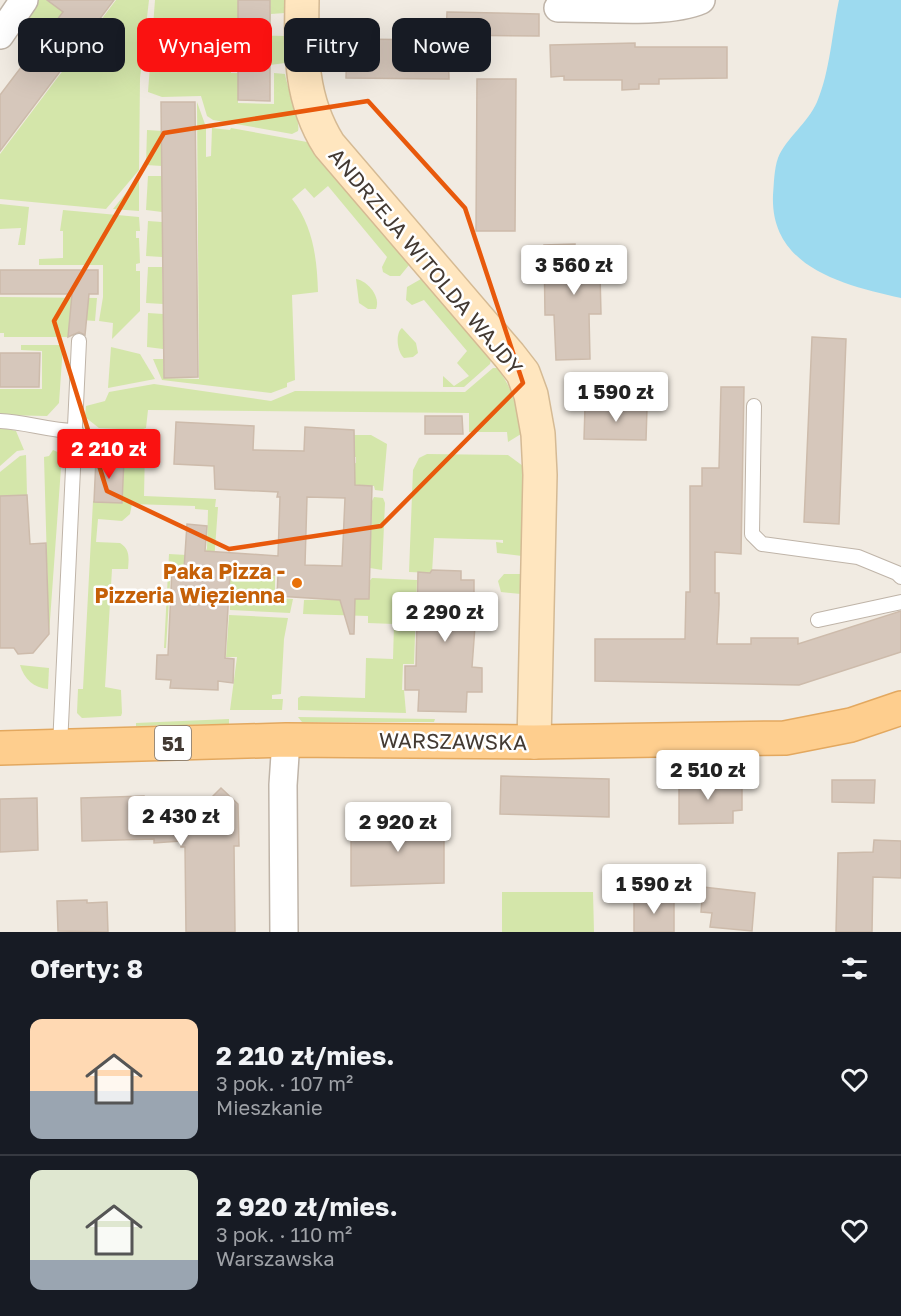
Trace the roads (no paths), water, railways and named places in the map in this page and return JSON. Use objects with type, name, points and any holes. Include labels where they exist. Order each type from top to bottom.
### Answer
[{"type":"main road","name":"WARSZAWSKA","points":[[0,748],[286,740],[534,742],[785,738],[851,725],[901,708]]},
{"type":"street","points":[[0,35],[24,0]]},
{"type":"street","name":"ANDRZEJA WITOLDA WAJDY","points":[[302,0],[302,75],[305,93],[318,128],[329,145],[509,355],[523,373],[531,395],[538,434],[540,475],[534,742]]},
{"type":"street","points":[[558,8],[653,8],[689,5],[701,0]]},
{"type":"street","points":[[284,932],[283,785],[286,740]]},
{"type":"lane","points":[[60,747],[79,341]]},
{"type":"lane","points":[[754,406],[752,534],[762,544],[858,557],[897,573],[901,577]]},
{"type":"lane","points":[[0,421],[19,422],[49,431],[76,431]]},
{"type":"lane","points":[[818,620],[901,602]]},
{"type":"water","points":[[839,0],[901,0],[901,298],[857,287],[814,269],[797,256],[784,240],[775,220],[773,195],[778,158],[817,102],[828,65]]},
{"type":"place","name":"Paka Pizza - Pizzeria Więzienna","points":[[297,583]]}]
